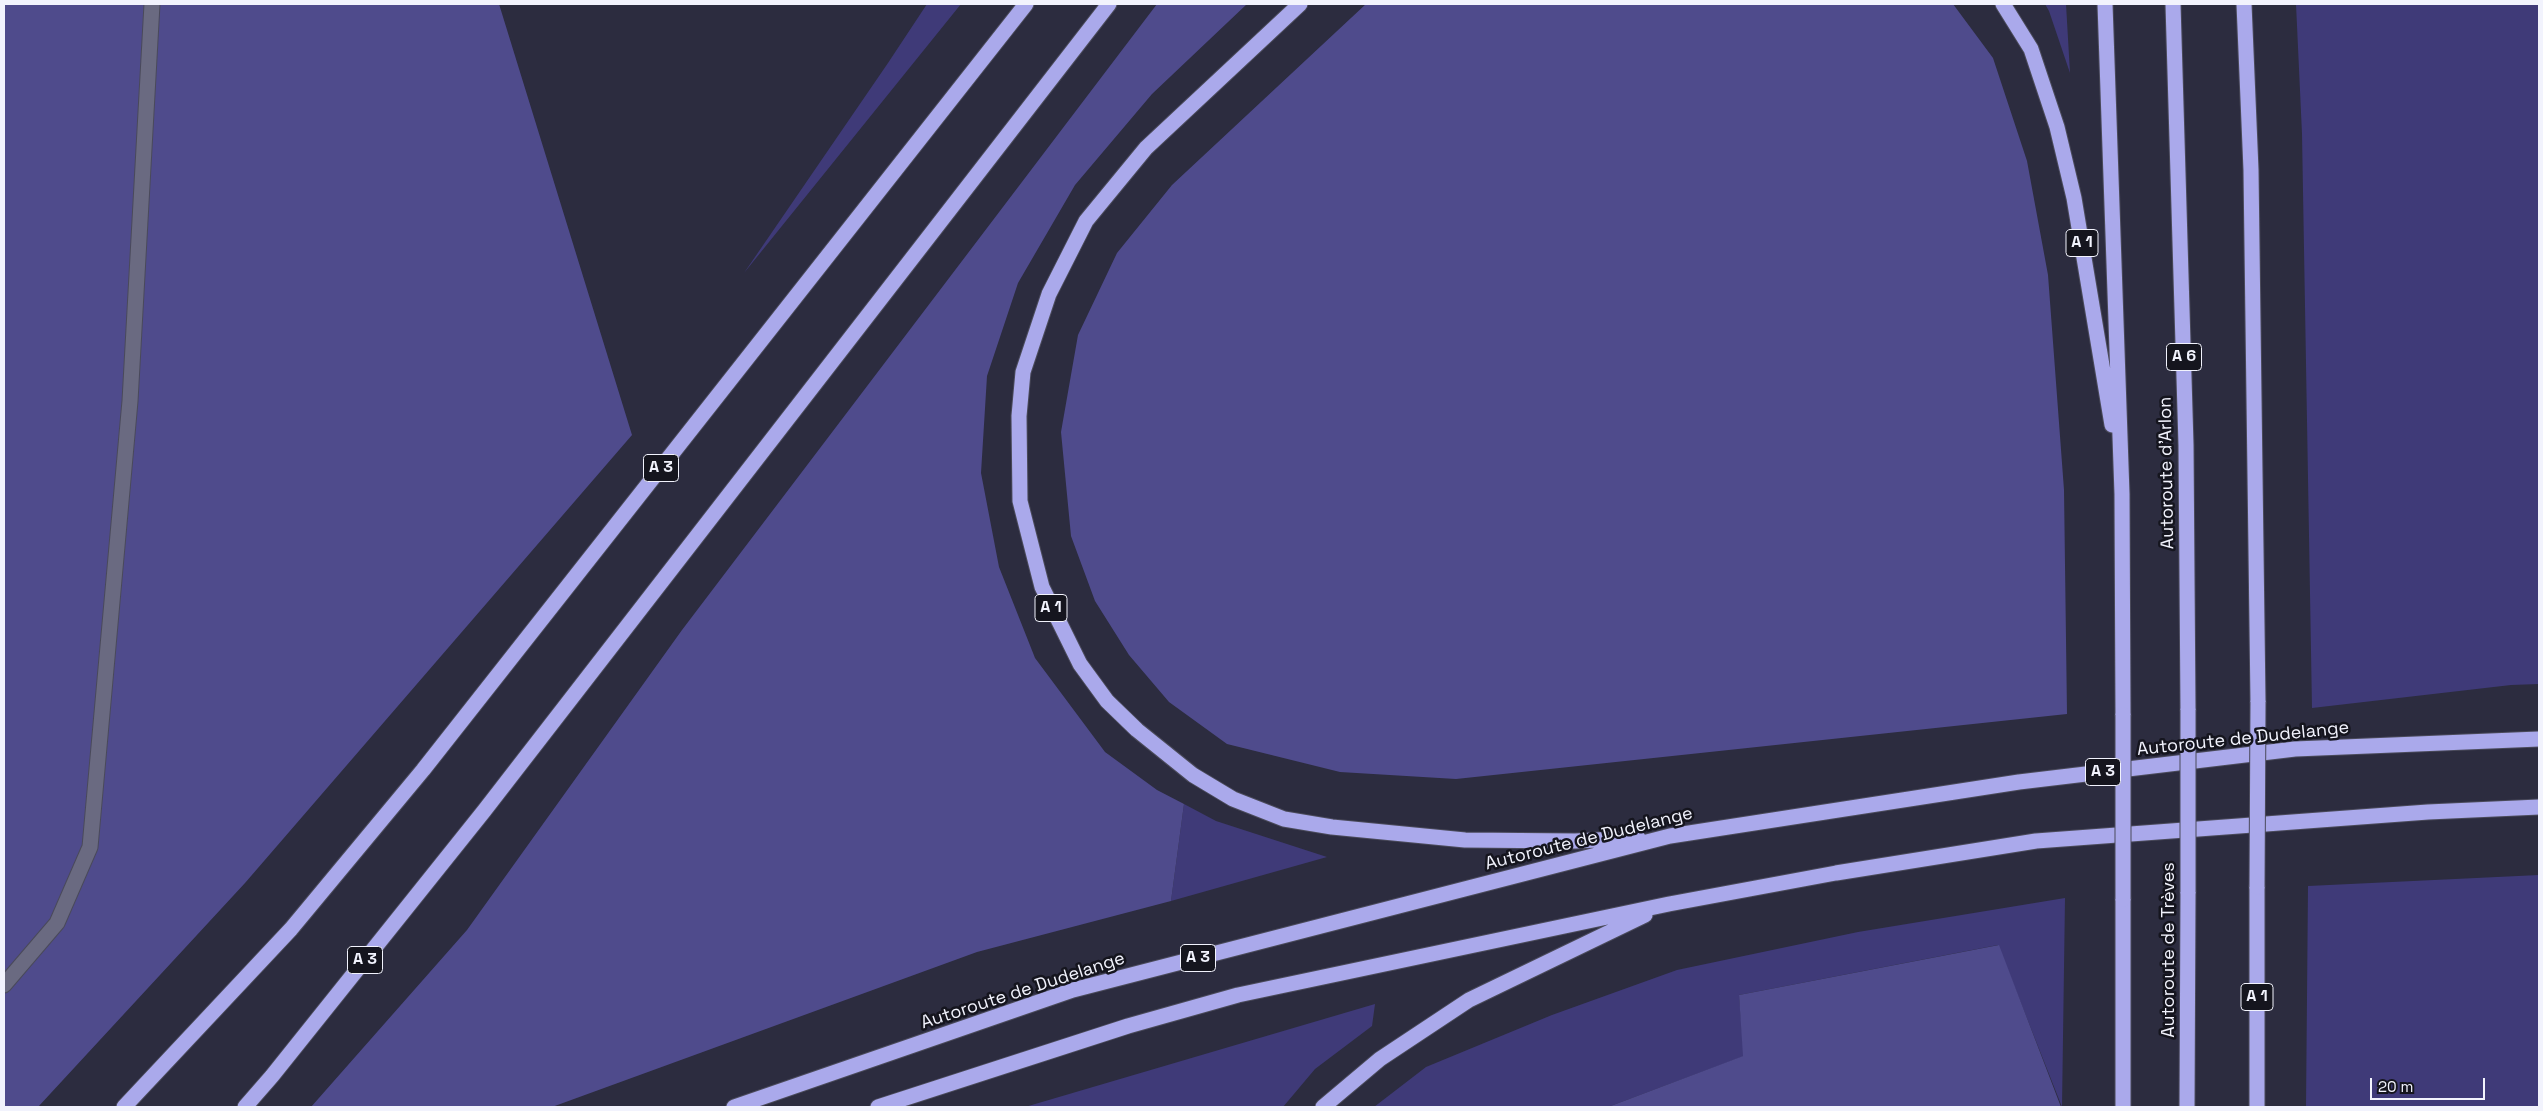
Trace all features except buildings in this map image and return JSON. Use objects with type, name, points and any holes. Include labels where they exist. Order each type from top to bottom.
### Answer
[{"type":"highway","name":"A 3","points":[[124,1107],[291,929],[423,770],[1026,4]]},
{"type":"highway","name":"A 3","points":[[245,1107],[272,1076],[484,811],[1109,4]]},
{"type":"highway","name":"A 1","points":[[1300,4],[1146,148],[1086,221],[1049,294],[1023,372],[1018,416],[1020,501],[1042,587],[1080,664],[1107,701],[1137,730],[1193,775],[1233,799],[1284,819],[1322,826],[1465,840],[1575,841],[1670,836]]},
{"type":"highway","name":"A 1","points":[[2003,4],[2031,49],[2057,127],[2074,198],[2122,494],[2123,1107]]},
{"type":"highway","points":[[2105,4],[2122,494]]},
{"type":"highway","name":"Autoroute d'Arlon","points":[[2173,4],[2186,445],[2188,792]]},
{"type":"highway","name":"A 1","points":[[2244,4],[2251,180],[2258,702],[2257,1107]]},
{"type":"highway","name":"Autoroute de Dudelange","points":[[734,1107],[1073,990],[1670,836],[2018,782],[2295,749],[2539,739]]},
{"type":"highway","name":"Autoroute de Trèves","points":[[2187,1107],[2188,792]]},
{"type":"highway","points":[[878,1107],[1128,1026],[1238,995],[1669,904],[1836,873],[2036,841],[2428,812],[2539,807]]},
{"type":"highway","points":[[1323,1107],[1380,1059],[1469,1000],[1669,904]]},
{"type":"street","points":[[4,985],[58,923],[90,847],[130,401],[152,4]]},
{"type":"shaded area","points":[[4,4],[499,4],[632,435],[245,883],[38,1107],[4,1107]]},
{"type":"shaded area","points":[[927,4],[961,4],[744,273],[888,63]]},
{"type":"shaded area","points":[[1157,4],[1247,4],[1152,94],[1075,185],[1018,283],[987,376],[981,473],[999,567],[1035,658],[1105,752],[1157,790],[1184,804],[1171,901],[977,952],[552,1107],[311,1107],[467,930],[682,630]]},
{"type":"shaded area","points":[[1366,4],[1953,4],[1993,58],[2027,161],[2048,275],[2064,490],[2067,714],[1456,779],[1340,772],[1227,744],[1169,702],[1129,655],[1095,601],[1071,536],[1061,432],[1078,335],[1117,253],[1172,185]]},
{"type":"shaded area","points":[[2045,4],[2066,4],[2070,73],[2049,11]]},
{"type":"shaded area","points":[[2296,4],[2539,4],[2539,684],[2511,685],[2312,708],[2302,134]]},
{"type":"shaded area","points":[[1184,804],[1216,821],[1327,857],[1171,901]]},
{"type":"shaded area","points":[[2539,875],[2539,1107],[2306,1107],[2308,886]]},
{"type":"shaded area","points":[[2065,898],[2062,1107],[1998,945],[1739,995],[1744,1056],[1608,1107],[1374,1107],[1426,1067],[1552,1015],[1677,970],[1858,932]]},
{"type":"shaded area","points":[[1999,945],[2061,1107],[1608,1107],[1743,1056],[1739,995]]},
{"type":"shaded area","points":[[1375,1004],[1372,1026],[1315,1069],[1283,1107],[1025,1107]]}]
